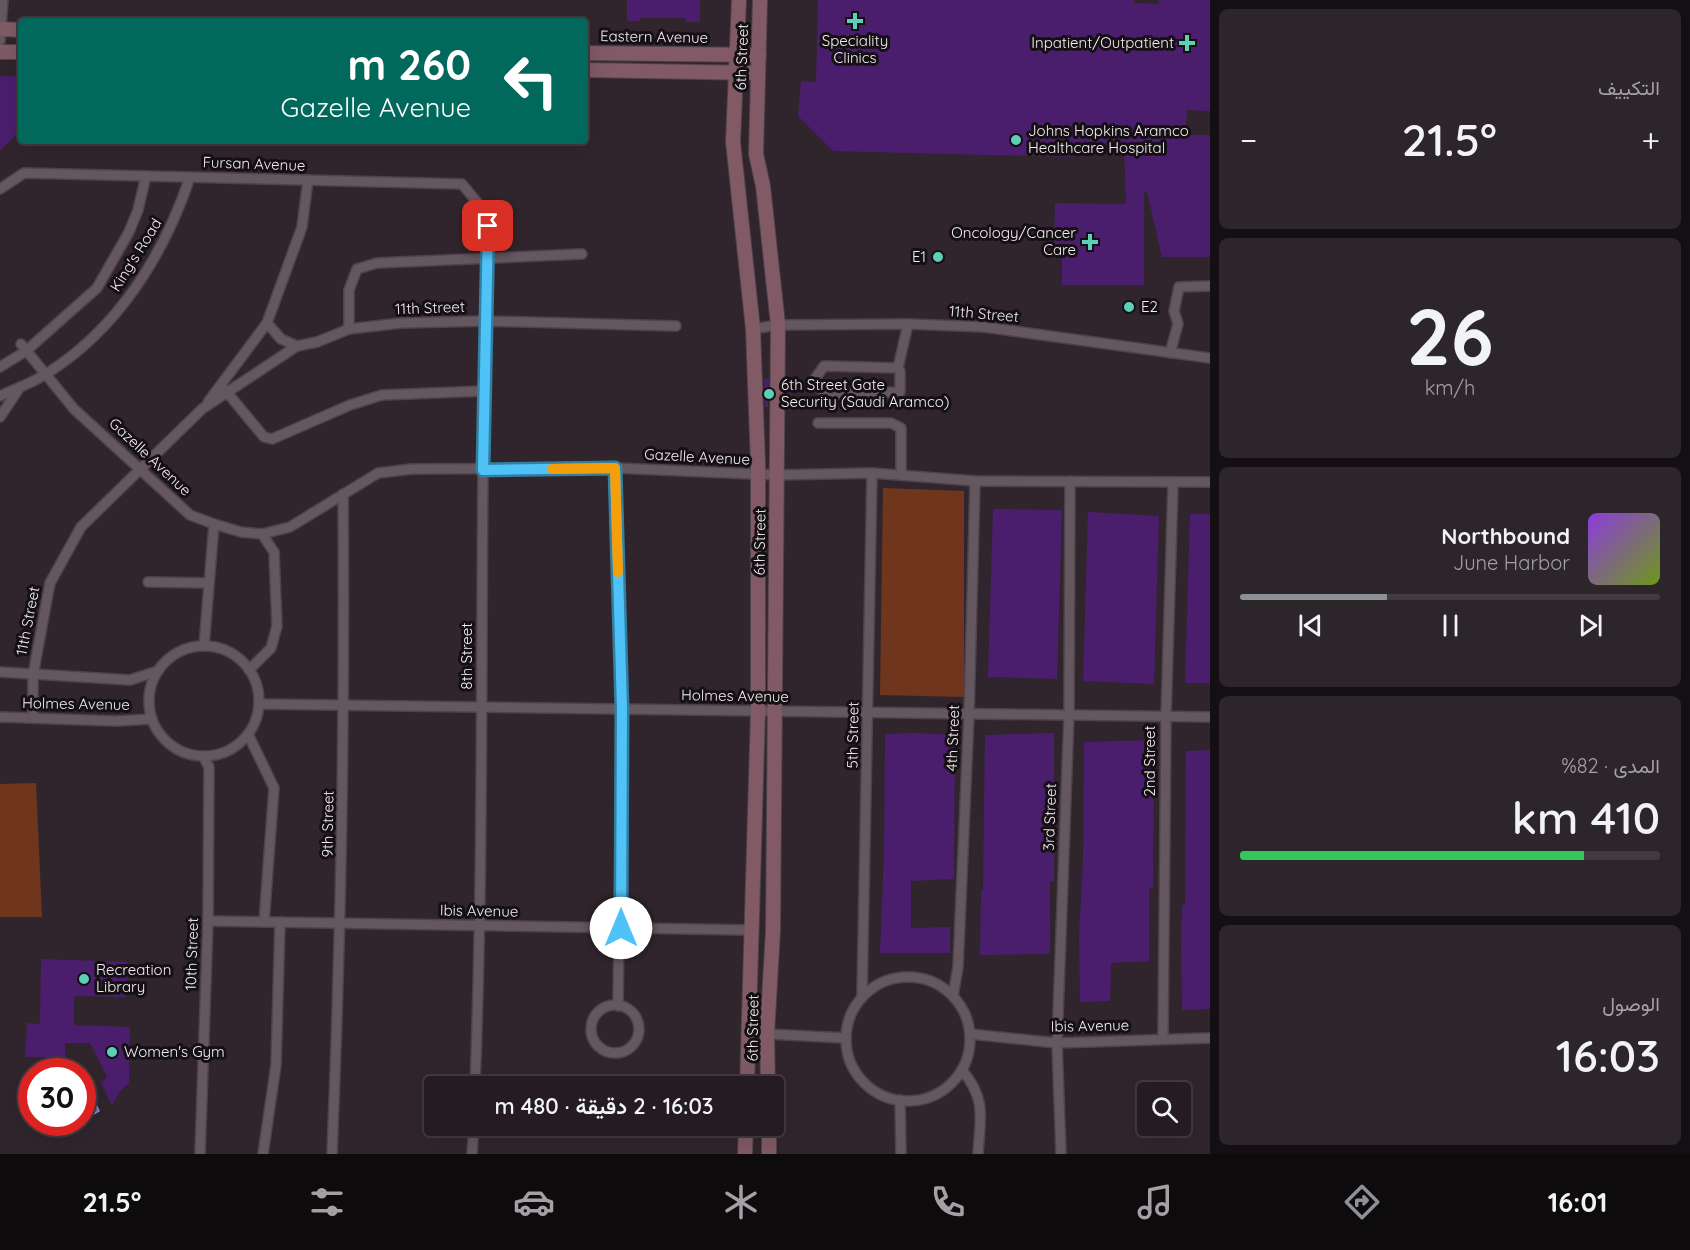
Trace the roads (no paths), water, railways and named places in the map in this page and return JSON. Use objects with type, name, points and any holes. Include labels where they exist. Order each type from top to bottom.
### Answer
[{"type":"main road","name":"6th Street","points":[[740,0],[733,142],[753,329],[758,475],[758,711],[747,1076]]},
{"type":"main road","name":"6th Street","points":[[760,0],[756,154],[763,186],[778,325],[773,931],[767,1034],[768,1076]]},
{"type":"main road","points":[[1,33],[18,30]]},
{"type":"main road","points":[[0,52],[18,52]]},
{"type":"main road","name":"Eastern Avenue","points":[[588,52],[759,55]]},
{"type":"main road","points":[[588,70],[758,73]]},
{"type":"main road","points":[[746,1136],[746,1154]]},
{"type":"main road","points":[[769,1136],[769,1154]]},
{"type":"street","points":[[1,33],[3,0]]},
{"type":"street","name":"Fursan Avenue","points":[[0,189],[24,173],[462,184],[486,213],[488,226]]},
{"type":"street","name":"King's Road","points":[[0,368],[97,288],[129,232],[138,210],[146,176]]},
{"type":"street","name":"King's Road","points":[[0,396],[46,374],[83,346],[128,298],[149,269],[176,220],[190,177]]},
{"type":"street","name":"11th Street","points":[[224,389],[267,322],[302,227],[308,180]]},
{"type":"street","name":"8th Street","points":[[475,1076],[481,926],[483,470],[488,226]]},
{"type":"street","points":[[349,329],[349,290],[357,269],[377,263],[582,254]]},
{"type":"street","points":[[1170,353],[1178,324],[1173,311],[1179,287],[1210,286]]},
{"type":"street","name":"11th Street","points":[[33,718],[33,675],[50,583],[81,527],[224,389],[297,346],[317,342],[349,329],[401,323],[485,321],[676,326]]},
{"type":"street","points":[[267,322],[280,339],[297,346]]},
{"type":"street","points":[[898,368],[824,366],[812,383],[828,394],[900,392],[898,368],[908,324]]},
{"type":"street","name":"11th Street","points":[[753,329],[778,325],[908,324],[984,327],[1210,358]]},
{"type":"street","name":"Gazelle Avenue","points":[[24,347],[74,409],[190,515],[241,532],[262,534],[290,527],[378,473],[411,469],[615,468],[758,475],[872,473],[975,481],[1173,484],[1210,482]]},
{"type":"street","points":[[0,417],[20,387]]},
{"type":"street","points":[[224,389],[264,437],[272,439],[350,405],[382,395],[484,391]]},
{"type":"street","points":[[818,423],[891,423],[901,428],[901,475]]},
{"type":"street","points":[[615,468],[622,709],[621,928],[618,1006]]},
{"type":"street","name":"5th Street","points":[[862,997],[872,473]]},
{"type":"street","name":"4th Street","points":[[953,996],[958,967],[969,714],[975,481]]},
{"type":"street","name":"3rd Street","points":[[1061,1154],[1057,1043],[1069,716],[1070,481]]},
{"type":"street","name":"2nd Street","points":[[1163,1038],[1166,717],[1173,484]]},
{"type":"street","name":"9th Street","points":[[332,1154],[342,923],[345,705],[343,494]]},
{"type":"street","points":[[204,646],[214,524]]},
{"type":"street","points":[[249,670],[271,648],[277,626],[274,552],[262,534]]},
{"type":"street","points":[[148,582],[209,584]]},
{"type":"street","points":[[204,646],[230,653],[249,670],[257,685],[259,704],[256,719],[248,734],[228,750],[203,756],[186,753],[171,745],[159,733],[152,719],[150,692],[158,671],[180,652],[204,646]]},
{"type":"street","name":"Holmes Avenue","points":[[0,672],[130,680],[158,671]]},
{"type":"street","name":"Holmes Avenue","points":[[259,704],[1210,717]]},
{"type":"street","name":"Holmes Avenue","points":[[0,717],[116,721],[152,719]]},
{"type":"street","points":[[248,734],[274,788],[264,922]]},
{"type":"street","name":"10th Street","points":[[200,1154],[208,921],[209,767],[203,756]]},
{"type":"street","name":"Ibis Avenue","points":[[208,921],[750,930]]},
{"type":"street","points":[[263,1154],[276,1065],[280,922]]},
{"type":"street","points":[[909,977],[938,984],[953,996],[964,1011],[970,1034],[970,1050],[962,1070],[952,1083],[934,1095],[917,1100],[900,1100],[879,1093],[863,1082],[849,1057],[846,1038],[849,1018],[862,997],[881,983],[909,977]]},
{"type":"street","points":[[618,1006],[634,1016],[638,1033],[628,1049],[610,1053],[595,1043],[591,1025],[601,1010],[618,1006]]},
{"type":"street","points":[[767,1034],[846,1038]]},
{"type":"street","name":"Ibis Avenue","points":[[970,1034],[1057,1043],[1210,1038]]},
{"type":"street","points":[[962,1070],[971,1082],[981,1105],[978,1154]]},
{"type":"street","points":[[900,1100],[901,1154]]},
{"type":"street","points":[[472,1154],[473,1136]]},
{"type":"place","name":"Speciality Clinics","points":[[855,21]]},
{"type":"place","name":"Inpatient/Outpatient","points":[[1187,43]]},
{"type":"place","name":"Johns Hopkins Aramco Healthcare Hospital","points":[[1016,140]]},
{"type":"place","name":"Oncology/Cancer Care","points":[[1090,242]]},
{"type":"place","name":"E1","points":[[938,257]]},
{"type":"place","name":"E2","points":[[1129,307]]},
{"type":"place","name":"6th Street Gate Security (Saudi Aramco)","points":[[769,394]]},
{"type":"place","name":"Recreation Library","points":[[84,979]]},
{"type":"place","name":"Women's Gym","points":[[112,1052]]}]
